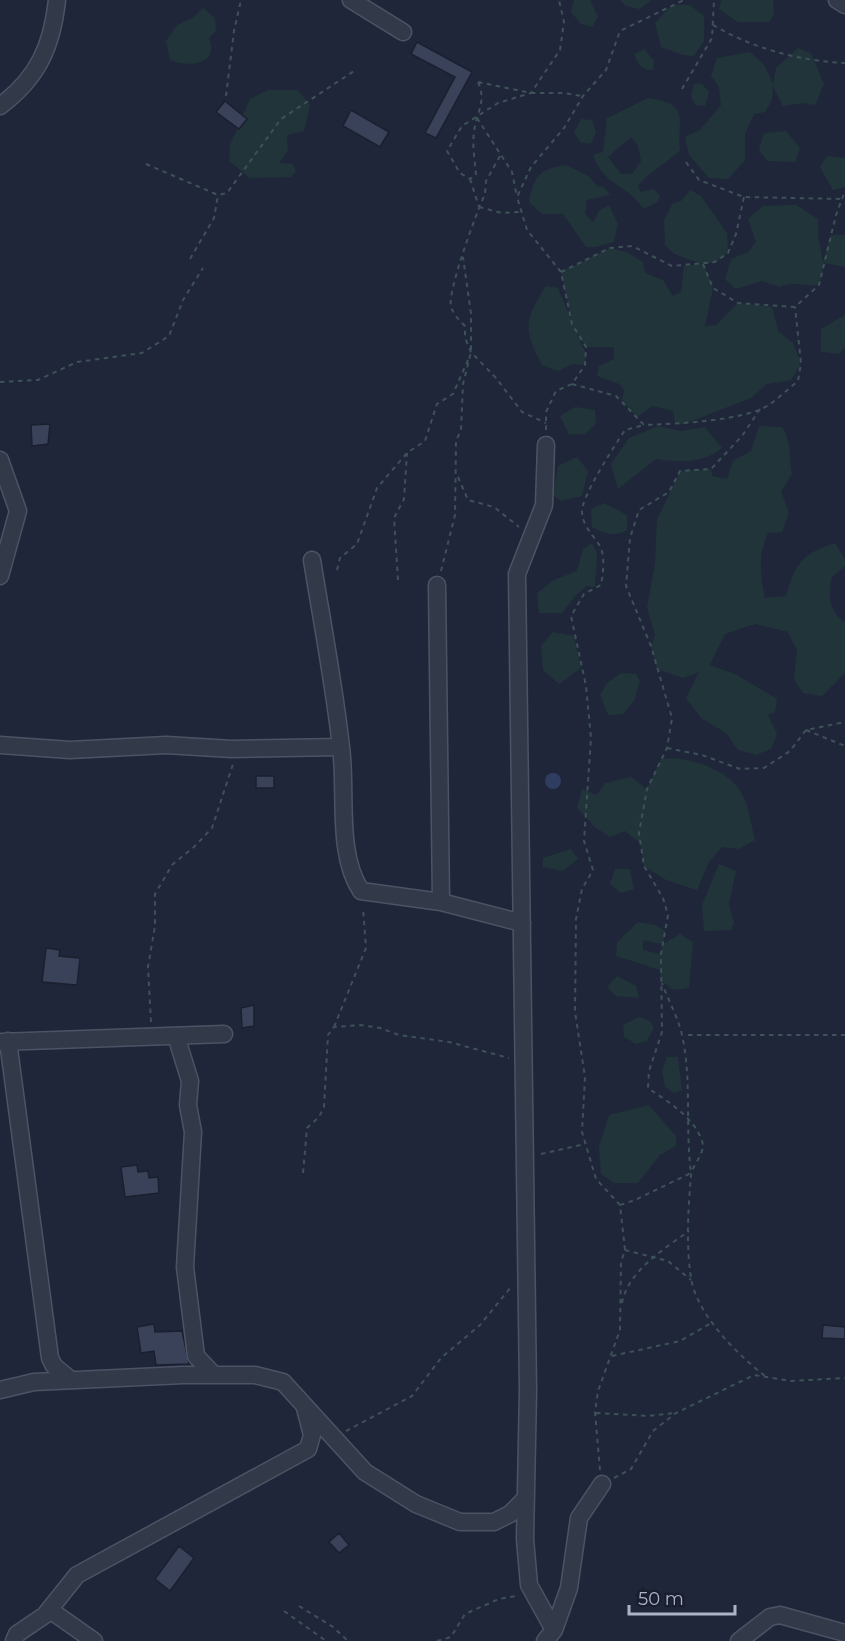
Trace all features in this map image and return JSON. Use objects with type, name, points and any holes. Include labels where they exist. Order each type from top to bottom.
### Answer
[{"type":"street","points":[[0,106],[38,68],[54,29],[57,0]]},
{"type":"street","points":[[351,0],[403,32]]},
{"type":"street","points":[[837,0],[845,5]]},
{"type":"street","points":[[546,445],[544,505],[517,574],[528,1391],[525,1533],[529,1585],[547,1638]]},
{"type":"street","points":[[0,459],[18,511],[0,576]]},
{"type":"street","points":[[312,560],[341,747],[345,847],[352,878],[361,891],[441,902],[522,923]]},
{"type":"street","points":[[437,585],[441,902]]},
{"type":"street","points":[[0,745],[70,750],[166,745],[238,749],[341,747]]},
{"type":"street","points":[[71,1380],[54,1366],[50,1358],[4,1041],[224,1034]]},
{"type":"street","points":[[176,1035],[190,1081],[188,1105],[193,1132],[185,1267],[196,1356],[192,1367],[183,1375]]},
{"type":"street","points":[[196,1356],[213,1374]]},
{"type":"street","points":[[34,1382],[43,1377],[50,1358]]},
{"type":"street","points":[[0,1390],[34,1382],[213,1374],[255,1375],[283,1382],[365,1472],[416,1504],[460,1522],[494,1522],[503,1518],[526,1498]]},
{"type":"street","points":[[14,1641],[17,1634],[50,1610],[77,1575],[308,1449],[312,1435],[305,1407]]},
{"type":"street","points":[[547,1638],[569,1588],[579,1518],[602,1484]]},
{"type":"street","points":[[503,1518],[519,1524],[525,1533]]},
{"type":"street","points":[[50,1610],[94,1641]]},
{"type":"street","points":[[740,1641],[770,1617],[780,1614],[845,1633]]},
{"type":"path","points":[[226,96],[234,31],[241,0]]},
{"type":"path","points":[[479,207],[470,179],[460,173],[447,151],[462,126],[498,104],[531,93],[561,50],[564,22],[559,0]]},
{"type":"path","points":[[516,197],[531,167],[564,128],[583,96],[606,70],[620,31],[684,0]]},
{"type":"path","points":[[682,89],[712,38],[714,0]]},
{"type":"path","points":[[713,25],[730,35],[780,53],[826,63],[845,63]]},
{"type":"path","points":[[146,164],[218,195],[227,193],[281,119],[354,71]]},
{"type":"path","points":[[470,179],[476,175],[474,132],[483,103],[483,93],[478,82],[531,93],[564,93],[583,96]]},
{"type":"path","points":[[477,118],[512,171],[516,197],[527,230],[561,272],[572,324],[586,347],[585,365],[572,384],[556,391],[546,412],[546,445]]},
{"type":"path","points":[[500,156],[486,181],[485,194],[463,257],[450,305],[455,316],[465,326],[465,338],[471,352],[496,378],[522,412],[546,423]]},
{"type":"path","points":[[686,162],[699,180],[744,197],[842,199]]},
{"type":"path","points":[[703,264],[713,288],[738,303],[795,307],[819,285],[845,191]]},
{"type":"path","points":[[190,259],[214,218],[218,195]]},
{"type":"path","points":[[561,272],[610,248],[632,246],[672,266],[715,262],[728,253],[736,234],[744,197]]},
{"type":"path","points":[[479,207],[502,213],[522,212]]},
{"type":"path","points":[[437,585],[455,515],[456,441],[461,429],[463,384],[471,352],[471,314],[463,257]]},
{"type":"path","points":[[0,382],[38,380],[77,362],[142,354],[169,336],[183,300],[203,268]]},
{"type":"path","points":[[795,307],[801,363],[798,381],[767,407],[760,409],[684,424],[644,424],[624,430],[605,461],[582,510],[585,528],[601,549],[603,572],[601,585],[584,594],[571,616],[586,686],[591,738],[584,841],[593,870],[582,889],[576,929],[575,1012],[585,1077],[582,1132],[596,1179],[620,1205],[625,1250],[621,1262],[620,1330],[598,1391],[595,1413],[602,1484],[631,1468],[653,1431],[676,1413],[754,1375],[791,1381],[845,1378]]},
{"type":"path","points":[[337,570],[340,558],[357,544],[377,488],[407,453],[425,441],[437,404],[453,394],[471,352]]},
{"type":"path","points":[[572,384],[616,396],[644,424]]},
{"type":"path","points":[[620,1205],[691,1173],[701,1158],[702,1140],[686,1116],[648,1088],[649,1071],[662,1032],[661,954],[668,915],[663,898],[644,866],[639,833],[647,789],[667,748],[672,718],[651,646],[626,586],[630,538],[639,510],[669,492],[680,471],[711,470],[742,436],[760,409]]},
{"type":"path","points":[[398,580],[394,518],[404,499],[407,453]]},
{"type":"path","points":[[457,475],[468,500],[494,507],[520,528]]},
{"type":"path","points":[[667,748],[702,755],[740,769],[764,768],[790,751],[806,730],[845,722]]},
{"type":"path","points":[[806,730],[845,746]]},
{"type":"path","points":[[152,1036],[148,968],[155,926],[155,894],[172,865],[212,828],[238,749]]},
{"type":"path","points":[[303,1173],[307,1128],[319,1117],[324,1107],[328,1035],[334,1027],[366,948],[366,922],[361,891]]},
{"type":"path","points":[[661,981],[682,1034],[688,1088],[686,1116],[691,1173],[691,1280],[706,1314],[740,1356],[767,1377]]},
{"type":"path","points":[[334,1027],[361,1025],[380,1028],[399,1035],[450,1042],[503,1056],[523,1064]]},
{"type":"path","points":[[688,1035],[750,1033],[845,1035]]},
{"type":"path","points":[[524,1159],[585,1144]]},
{"type":"path","points":[[620,1309],[625,1288],[653,1259],[690,1231]]},
{"type":"path","points":[[625,1250],[668,1262],[691,1280]]},
{"type":"path","points":[[333,1438],[412,1396],[441,1358],[480,1325],[525,1269]]},
{"type":"path","points":[[611,1356],[680,1341],[713,1322]]},
{"type":"path","points":[[595,1413],[648,1416],[676,1413]]},
{"type":"path","points":[[437,1641],[451,1637],[465,1614],[499,1599],[532,1594]]},
{"type":"path","points":[[299,1606],[333,1626],[348,1641]]},
{"type":"path","points":[[284,1611],[326,1641]]},
{"type":"shaded area","points":[[574,0],[590,0],[598,17],[592,27],[581,24],[571,12]]},
{"type":"shaded area","points":[[620,0],[651,0],[640,9],[626,6]]},
{"type":"shaded area","points":[[721,0],[773,0],[774,13],[770,22],[738,22],[719,9]]},
{"type":"shaded area","points":[[672,5],[690,5],[704,16],[704,41],[694,56],[683,55],[661,47],[655,23]]},
{"type":"shaded area","points":[[203,8],[215,18],[216,31],[209,38],[210,54],[206,59],[193,64],[170,60],[166,41],[177,25],[193,18]]},
{"type":"shaded area","points":[[798,48],[811,53],[824,84],[815,105],[803,103],[783,106],[773,86],[772,100],[765,112],[754,114],[745,134],[745,160],[728,179],[709,178],[689,155],[685,137],[700,130],[721,105],[719,87],[711,76],[717,58],[750,52],[765,66],[773,84],[776,68]]},
{"type":"shaded area","points":[[644,49],[654,61],[653,70],[643,68],[635,58],[634,54]]},
{"type":"shaded area","points":[[694,84],[702,84],[709,92],[705,106],[695,105],[691,96]]},
{"type":"shaded area","points":[[268,90],[298,90],[310,105],[304,131],[287,135],[288,150],[279,163],[293,164],[296,171],[291,177],[250,178],[229,161],[230,145],[250,99]]},
{"type":"shaded area","points":[[648,98],[662,101],[677,109],[680,121],[680,150],[638,186],[641,192],[653,189],[660,195],[658,202],[643,209],[631,194],[610,180],[598,166],[593,155],[603,152],[607,118]],"holes":[[[631,137],[638,146],[641,161],[632,174],[621,174],[608,157]]]},
{"type":"shaded area","points":[[581,119],[592,120],[596,132],[591,144],[580,142],[574,132]]},
{"type":"shaded area","points":[[786,131],[800,148],[795,162],[767,161],[759,150],[764,133]]},
{"type":"shaded area","points":[[827,156],[845,158],[845,187],[833,190],[820,167]]},
{"type":"shaded area","points":[[566,165],[590,177],[597,186],[604,187],[610,195],[587,200],[585,214],[593,222],[599,211],[609,205],[618,224],[614,242],[586,247],[563,214],[542,214],[529,202],[533,185],[544,171]]},
{"type":"shaded area","points":[[690,190],[701,196],[727,233],[728,253],[715,262],[704,264],[713,288],[705,326],[716,325],[738,303],[772,307],[778,331],[793,343],[801,363],[791,380],[767,384],[751,398],[684,424],[675,424],[673,411],[653,406],[637,417],[622,401],[624,390],[619,384],[597,376],[599,366],[614,359],[614,347],[586,347],[576,332],[586,354],[585,365],[573,364],[558,371],[542,365],[529,333],[529,325],[533,308],[546,286],[558,288],[571,319],[561,272],[610,248],[627,252],[643,262],[645,273],[663,280],[673,296],[681,292],[684,266],[702,264],[674,254],[665,245],[664,220],[673,203],[681,201]]},
{"type":"shaded area","points":[[796,205],[818,219],[818,235],[823,262],[831,235],[845,235],[845,267],[824,263],[819,285],[790,284],[779,287],[762,281],[735,289],[725,279],[731,259],[748,252],[756,242],[748,219],[763,206]]},
{"type":"shaded area","points":[[845,315],[845,347],[839,354],[821,352],[821,329]]},
{"type":"shaded area","points":[[575,407],[595,410],[596,424],[585,434],[569,434],[560,416]]},
{"type":"shaded area","points":[[658,426],[680,431],[705,427],[722,448],[707,457],[690,461],[656,459],[618,489],[611,464],[629,438]]},
{"type":"shaded area","points":[[759,426],[782,427],[788,443],[792,474],[781,492],[789,512],[782,532],[768,533],[761,557],[765,598],[786,596],[793,575],[802,561],[815,551],[835,543],[845,559],[845,566],[832,577],[830,596],[832,608],[845,622],[845,673],[822,696],[803,693],[794,679],[797,651],[788,632],[755,624],[725,634],[710,665],[737,675],[777,699],[775,712],[768,715],[777,734],[771,749],[756,755],[738,750],[726,733],[701,718],[686,698],[699,672],[683,678],[657,669],[651,646],[655,635],[647,608],[655,563],[657,520],[680,471],[711,469],[712,476],[727,479],[733,461],[751,451]]},
{"type":"shaded area","points":[[577,457],[588,471],[582,496],[561,501],[553,495],[558,466]]},
{"type":"shaded area","points":[[604,503],[627,515],[627,530],[613,534],[592,527],[591,509]]},
{"type":"shaded area","points":[[592,543],[597,553],[595,587],[587,586],[576,595],[562,613],[539,613],[537,593],[554,580],[577,571],[583,549]]},
{"type":"shaded area","points":[[553,632],[574,636],[581,668],[559,684],[543,670],[541,646]]},
{"type":"shaded area","points":[[621,673],[636,674],[640,681],[634,701],[623,714],[608,715],[600,695],[606,684]]},
{"type":"shaded area","points":[[674,758],[705,765],[732,781],[746,803],[755,840],[738,849],[722,847],[709,862],[697,890],[666,880],[644,866],[640,843],[625,831],[610,837],[596,828],[577,808],[582,789],[597,795],[605,783],[631,777],[647,789],[661,759]]},
{"type":"shaded area","points":[[571,849],[578,859],[563,871],[543,867],[543,858]]},
{"type":"shaded area","points":[[719,864],[736,871],[729,904],[734,923],[731,930],[704,931],[702,905]]},
{"type":"shaded area","points":[[615,869],[630,869],[634,889],[621,893],[610,884]]},
{"type":"shaded area","points":[[638,922],[655,925],[665,931],[663,944],[680,934],[693,942],[689,988],[673,990],[661,981],[660,970],[616,956],[617,942]],"holes":[[[643,940],[662,944],[661,954],[643,950]]]},
{"type":"shaded area","points":[[617,976],[636,986],[639,998],[616,996],[607,987]]},
{"type":"shaded area","points":[[639,1017],[650,1021],[654,1028],[647,1041],[636,1044],[624,1037],[623,1025]]},
{"type":"shaded area","points":[[667,1057],[678,1057],[682,1090],[674,1093],[665,1087],[662,1071]]},
{"type":"shaded area","points":[[649,1105],[676,1136],[676,1146],[660,1155],[638,1183],[614,1183],[601,1174],[599,1147],[609,1115]]},
{"type":"water","points":[[553,773],[559,775],[561,781],[559,787],[553,789],[547,787],[545,781],[547,775]]},
{"type":"building","points":[[417,42],[472,72],[436,138],[425,133],[455,77],[411,54]]},
{"type":"building","points":[[225,101],[247,119],[239,129],[216,112]]},
{"type":"building","points":[[351,110],[389,132],[380,147],[343,126]]},
{"type":"building","points":[[50,424],[48,444],[32,446],[31,425]]},
{"type":"building","points":[[256,776],[274,776],[274,788],[256,788]]},
{"type":"building","points":[[46,948],[60,950],[59,956],[80,958],[77,985],[42,982]]},
{"type":"building","points":[[254,1005],[254,1026],[242,1028],[241,1008]]},
{"type":"building","points":[[137,1165],[138,1172],[148,1171],[149,1178],[158,1177],[159,1193],[125,1197],[121,1167]]},
{"type":"building","points":[[154,1324],[155,1332],[182,1331],[189,1364],[156,1365],[154,1351],[141,1353],[137,1327]]},
{"type":"building","points":[[823,1325],[845,1327],[845,1339],[822,1338]]},
{"type":"building","points":[[339,1533],[349,1545],[339,1553],[329,1542]]},
{"type":"building","points":[[179,1546],[194,1558],[170,1591],[155,1579]]}]
